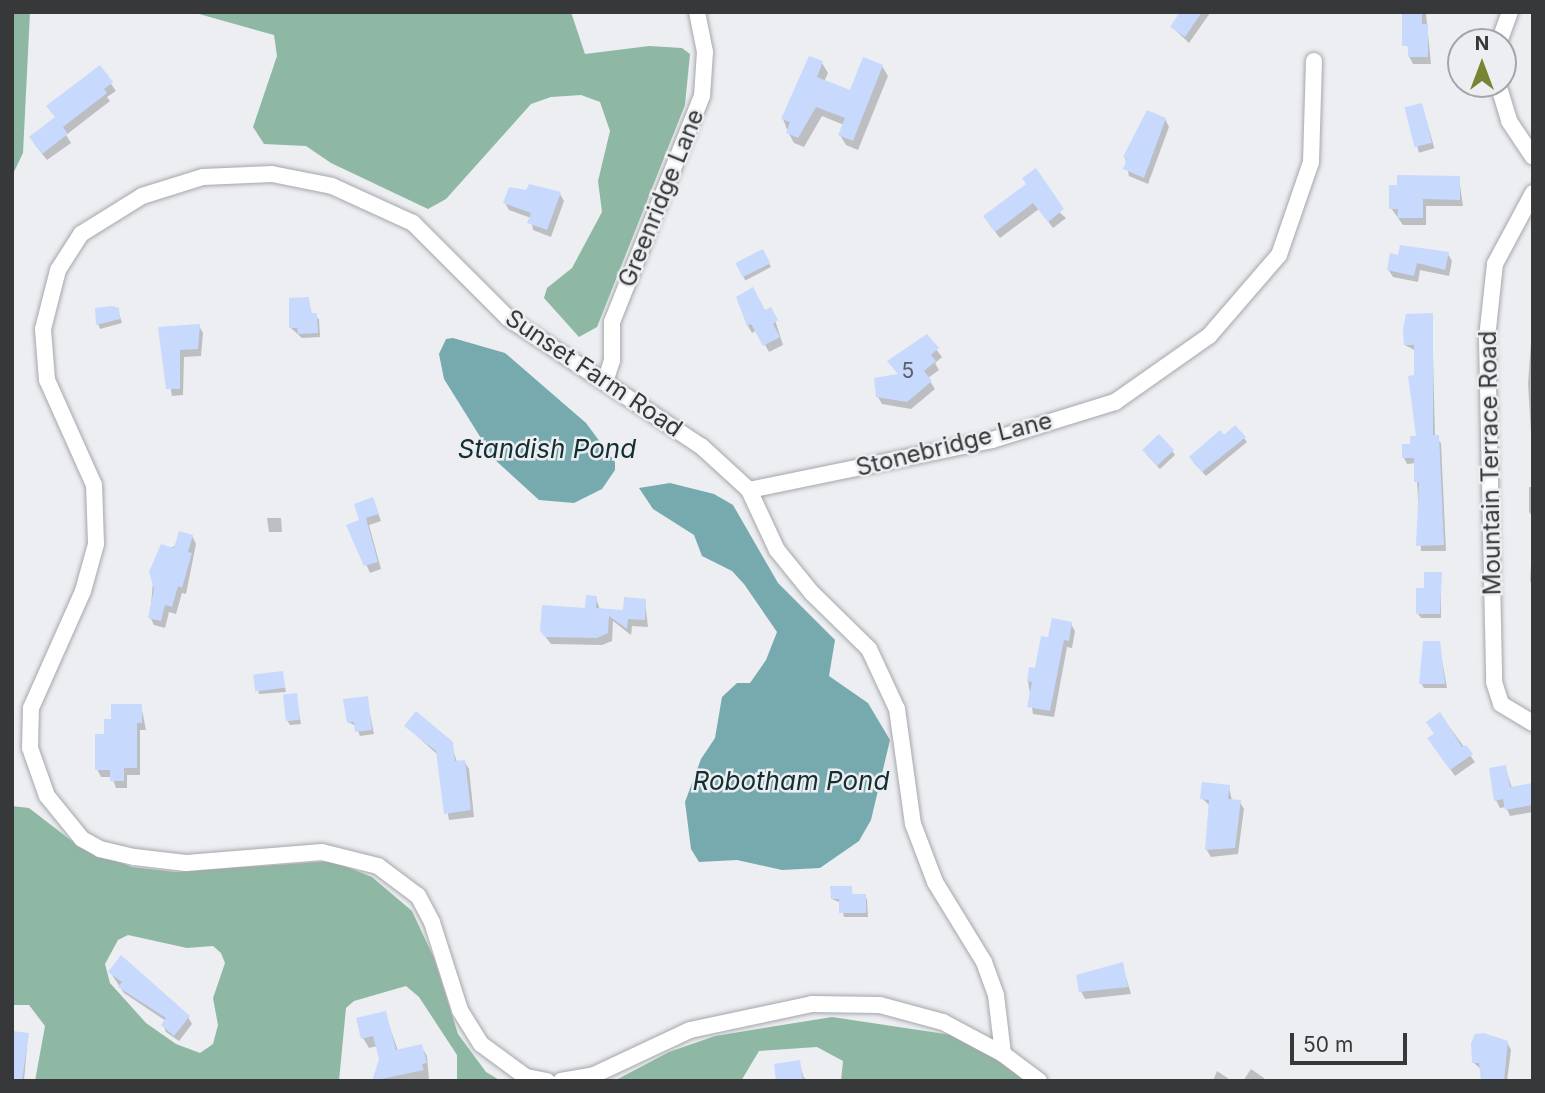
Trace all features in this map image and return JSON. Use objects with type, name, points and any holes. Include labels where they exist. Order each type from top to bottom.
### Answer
[{"type":"street","name":"Greenridge Lane","points":[[605,382],[612,361],[612,321],[702,96],[705,52],[697,12]]},
{"type":"street","name":"Stonebridge Lane","points":[[749,490],[992,440],[1115,402],[1209,336],[1279,255],[1311,162],[1314,61]]},
{"type":"street","points":[[1503,98],[1509,121],[1533,157]]},
{"type":"street","name":"Sunset Farm Road","points":[[547,1081],[525,1079],[481,1044],[460,1010],[432,922],[418,896],[378,866],[322,852],[186,863],[149,860],[100,849],[82,838],[54,808],[30,748],[30,719],[83,591],[96,544],[94,485],[47,380],[43,329],[58,270],[81,233],[142,196],[203,177],[272,173],[332,186],[413,223],[508,318],[701,446],[749,490],[777,550],[812,593],[869,649],[891,697],[913,824],[935,882],[984,962],[996,995],[1003,1054]]},
{"type":"street","name":"Mountain Terrace Road","points":[[1533,193],[1495,264],[1487,338],[1493,682],[1501,704],[1533,723]]},
{"type":"street","points":[[561,1081],[594,1075],[690,1030],[812,1004],[880,1005],[943,1022],[1003,1054],[1039,1081]]},
{"type":"green space","points":[[12,12],[30,12],[23,153],[12,176]]},
{"type":"green space","points":[[192,12],[571,12],[585,54],[649,46],[682,48],[690,54],[685,105],[597,327],[579,337],[544,298],[547,288],[572,268],[602,212],[598,181],[610,131],[600,102],[581,95],[551,97],[531,104],[446,199],[428,209],[331,163],[306,146],[264,144],[253,127],[277,56],[274,35]]},
{"type":"green space","points":[[12,806],[29,808],[81,848],[132,867],[176,872],[332,861],[372,877],[412,911],[434,958],[458,1034],[486,1072],[501,1081],[457,1081],[457,1055],[419,997],[406,986],[354,1001],[346,1008],[339,1081],[35,1081],[45,1026],[29,1005],[12,1005]],"holes":[[[128,935],[187,948],[213,946],[221,953],[225,963],[213,998],[218,1025],[213,1044],[200,1053],[176,1044],[146,1023],[110,983],[105,964],[118,940]]]},
{"type":"green space","points":[[832,1017],[972,1038],[1001,1052],[1023,1081],[841,1081],[843,1061],[817,1047],[759,1051],[741,1081],[614,1081],[669,1052],[715,1036]]},
{"type":"water","name":"Standish Pond","points":[[453,338],[505,353],[586,423],[615,462],[615,470],[602,489],[574,503],[539,500],[494,459],[444,379],[439,354],[446,339]]},
{"type":"water","name":"Robotham Pond","points":[[670,483],[714,494],[733,505],[778,583],[835,640],[829,676],[868,703],[890,740],[871,820],[859,841],[820,868],[782,870],[737,860],[699,862],[691,849],[685,802],[701,759],[715,738],[722,697],[737,683],[750,683],[766,660],[777,632],[732,571],[702,556],[694,535],[653,509],[639,488]]},
{"type":"building","points":[[1180,12],[1202,12],[1185,37],[1170,27]]},
{"type":"building","points":[[1402,12],[1422,12],[1422,24],[1428,24],[1428,57],[1408,57],[1408,46],[1402,46]]},
{"type":"building","points":[[809,56],[823,61],[817,77],[850,90],[863,57],[883,65],[853,141],[838,135],[845,118],[816,107],[798,138],[786,133],[790,122],[781,119]]},
{"type":"building","points":[[100,65],[113,82],[104,89],[107,93],[63,127],[68,134],[42,154],[29,137],[55,117],[46,106]]},
{"type":"building","points":[[1422,103],[1432,143],[1414,147],[1405,107]]},
{"type":"building","points":[[1147,110],[1166,118],[1144,178],[1123,169],[1127,159],[1123,157]]},
{"type":"building","points":[[1036,168],[1064,209],[1048,222],[1033,203],[995,232],[983,216],[1026,184],[1022,178]]},
{"type":"building","points":[[1397,175],[1460,176],[1460,200],[1423,199],[1423,218],[1397,218],[1398,209],[1389,209],[1389,185],[1397,185]]},
{"type":"building","points":[[529,184],[561,192],[547,230],[527,223],[531,213],[503,203],[509,187],[526,190]]},
{"type":"building","points":[[1400,245],[1449,252],[1445,270],[1417,263],[1414,276],[1387,270],[1390,253],[1398,255]]},
{"type":"building","points":[[763,249],[770,263],[743,277],[735,263]]},
{"type":"building","points":[[753,287],[765,310],[771,307],[778,320],[773,324],[780,337],[763,346],[751,324],[747,326],[736,297]]},
{"type":"building","points":[[309,297],[311,313],[317,313],[318,333],[298,334],[297,328],[289,328],[289,298]]},
{"type":"building","points":[[95,308],[119,308],[120,319],[96,325]]},
{"type":"building","points":[[1433,313],[1433,435],[1439,435],[1444,545],[1416,546],[1419,482],[1414,482],[1414,458],[1402,458],[1402,444],[1410,444],[1410,436],[1416,436],[1408,376],[1414,375],[1414,345],[1404,345],[1403,329],[1406,314]]},
{"type":"building","points":[[200,324],[198,349],[180,350],[180,389],[166,389],[158,327]]},
{"type":"building","points":[[927,334],[939,348],[931,355],[936,361],[924,371],[932,381],[907,402],[876,397],[874,378],[898,374],[887,361]]},
{"type":"building","points":[[1235,425],[1246,437],[1202,472],[1189,457],[1220,430],[1224,435]]},
{"type":"building","points":[[1159,434],[1174,450],[1157,466],[1142,450]]},
{"type":"building","points":[[373,497],[379,514],[366,518],[378,562],[364,566],[346,525],[359,520],[354,504]]},
{"type":"building","points":[[179,531],[193,535],[188,552],[192,553],[182,588],[178,586],[172,607],[165,605],[161,621],[148,618],[154,589],[149,572],[161,544],[174,548]]},
{"type":"building","points":[[1424,572],[1442,572],[1440,614],[1416,614],[1416,588],[1424,588]]},
{"type":"building","points":[[586,595],[597,596],[596,608],[623,610],[624,597],[646,599],[645,620],[628,619],[627,629],[609,616],[608,633],[597,638],[545,637],[540,631],[542,605],[585,608]]},
{"type":"building","points":[[1052,618],[1072,622],[1069,641],[1064,640],[1050,711],[1027,707],[1032,682],[1027,681],[1029,667],[1035,668],[1041,636],[1048,637]]},
{"type":"building","points":[[1423,641],[1440,641],[1445,684],[1419,684]]},
{"type":"building","points":[[283,671],[285,688],[255,692],[253,675]]},
{"type":"building","points":[[297,693],[300,720],[286,721],[283,694]]},
{"type":"building","points":[[368,696],[372,730],[355,732],[354,722],[347,723],[343,699]]},
{"type":"building","points":[[111,704],[142,704],[142,723],[137,723],[137,768],[124,768],[124,781],[110,781],[110,770],[95,770],[95,734],[104,734],[104,719],[111,719]]},
{"type":"building","points":[[416,711],[453,742],[455,761],[465,760],[471,810],[444,814],[436,751],[404,726]]},
{"type":"building","points":[[1440,712],[1462,747],[1466,745],[1473,754],[1450,770],[1427,738],[1434,734],[1426,722]]},
{"type":"building","points":[[1506,765],[1510,787],[1533,783],[1533,805],[1505,810],[1503,799],[1494,801],[1489,768]]},
{"type":"building","points":[[1202,782],[1230,785],[1228,799],[1241,800],[1235,848],[1205,850],[1209,800],[1200,799]]},
{"type":"building","points":[[830,886],[852,886],[852,894],[866,894],[866,913],[839,913],[839,899],[831,899]]},
{"type":"building","points":[[121,955],[190,1016],[174,1036],[161,1025],[166,1018],[118,987],[122,982],[108,972]]},
{"type":"building","points":[[1123,962],[1128,987],[1079,992],[1076,975]]},
{"type":"building","points":[[386,1011],[396,1050],[422,1044],[427,1063],[422,1064],[424,1070],[372,1081],[379,1059],[373,1036],[361,1039],[356,1018]]},
{"type":"building","points":[[12,1031],[29,1033],[22,1081],[12,1081]]},
{"type":"building","points":[[1484,1033],[1508,1041],[1504,1081],[1481,1081],[1479,1063],[1472,1063],[1471,1043],[1475,1034]]},
{"type":"building","points":[[800,1060],[803,1081],[776,1081],[774,1064]]}]
